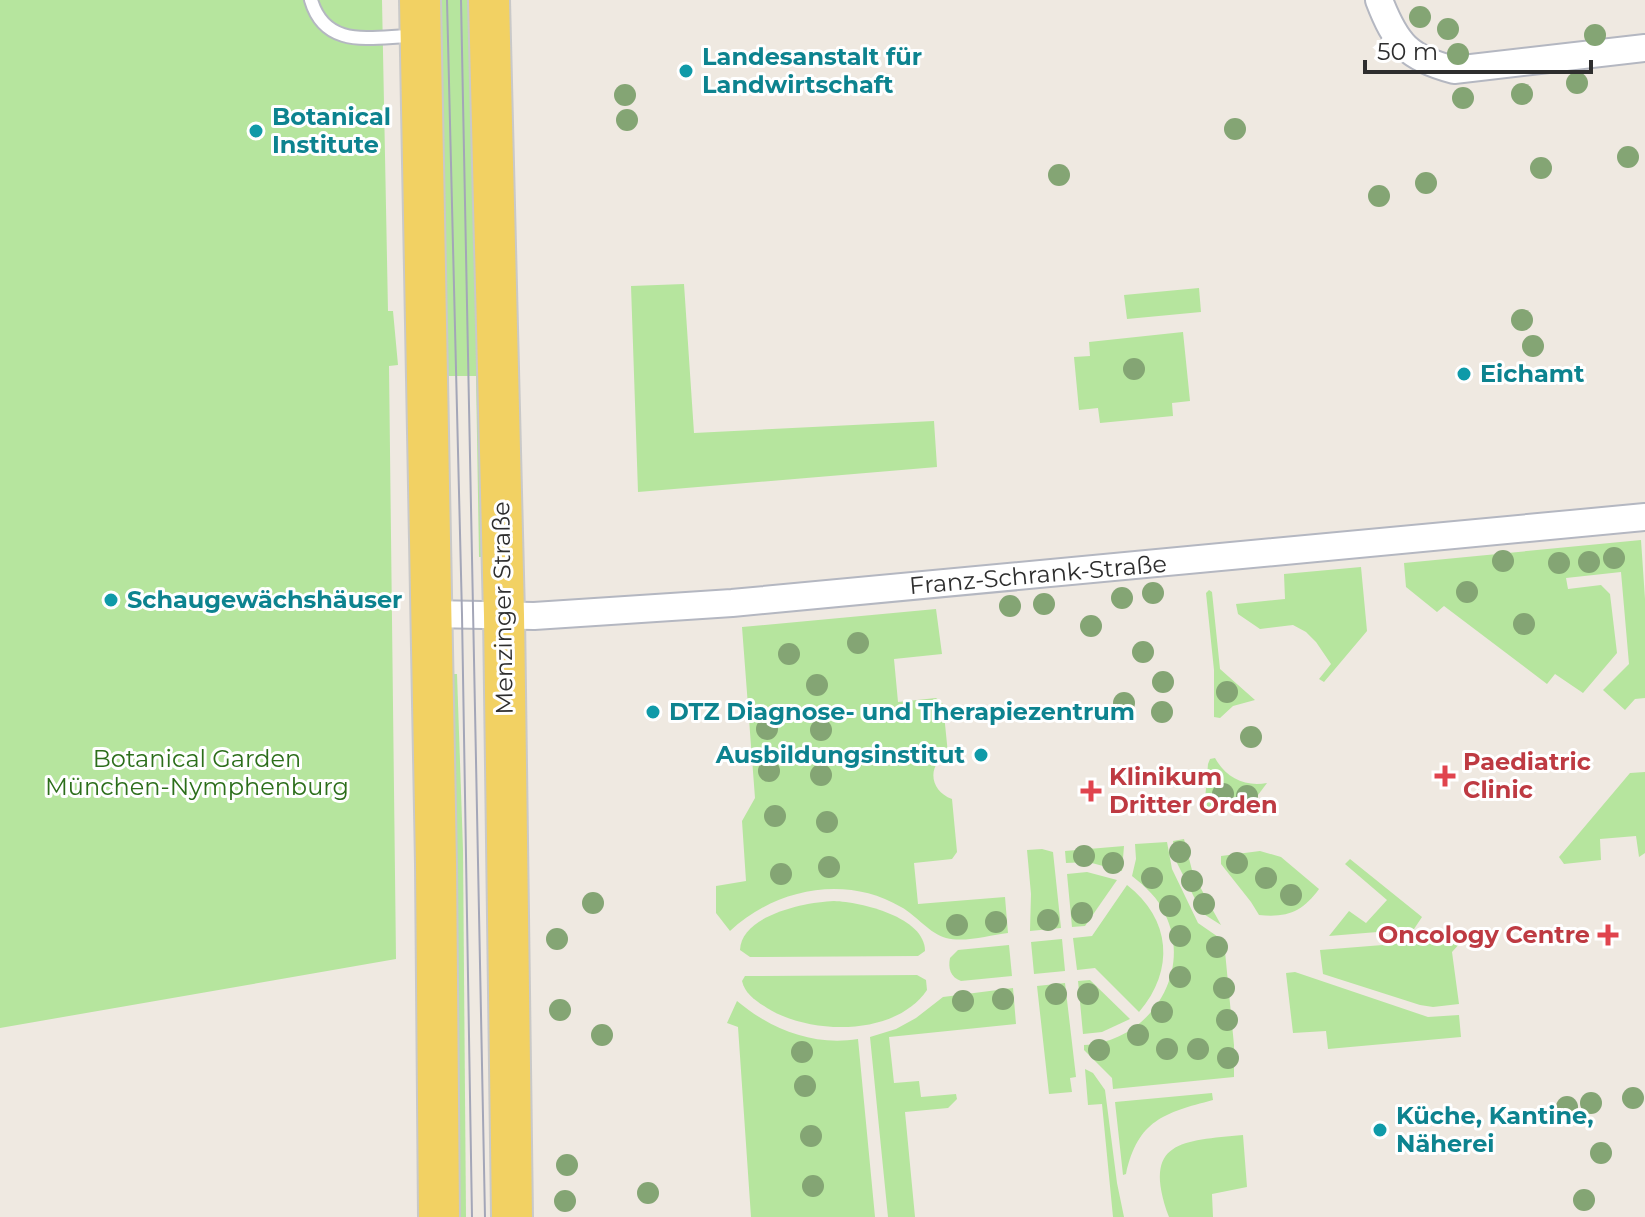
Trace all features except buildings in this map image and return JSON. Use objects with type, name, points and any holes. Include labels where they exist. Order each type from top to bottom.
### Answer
[{"type":"main road","name":"Menzinger Straße","points":[[489,0],[504,615],[512,1217]]},
{"type":"main road","points":[[420,18],[436,864],[439,1217]]},
{"type":"street","points":[[1379,0],[1390,29],[1410,51],[1427,63],[1454,70],[1645,48]]},
{"type":"street","name":"Franz-Schrank-Straße","points":[[429,614],[534,616],[732,603],[1645,517]]},
{"type":"lane","points":[[311,0],[318,18],[328,30],[342,37],[420,18]]},
{"type":"green space","name":"Botanical Garden München-Nymphenburg","points":[[0,0],[382,0],[388,311],[393,311],[398,365],[389,366],[396,959],[0,1028]]},
{"type":"green space","points":[[435,0],[473,0],[488,557],[479,557],[476,376],[441,376]]},
{"type":"green space","points":[[684,284],[694,433],[934,421],[937,467],[638,492],[631,286]]},
{"type":"green space","points":[[1199,288],[1201,312],[1127,319],[1124,295]]},
{"type":"green space","points":[[1183,332],[1190,401],[1172,403],[1173,416],[1100,423],[1098,408],[1079,410],[1074,357],[1090,356],[1089,342]]},
{"type":"green space","points":[[1641,540],[1645,599],[1645,698],[1635,699],[1625,710],[1603,690],[1629,664],[1621,572],[1566,578],[1568,589],[1601,585],[1610,594],[1617,653],[1583,693],[1555,674],[1547,684],[1444,606],[1437,612],[1406,587],[1404,563]]},
{"type":"green space","points":[[1361,567],[1367,631],[1324,682],[1319,679],[1331,664],[1306,632],[1293,625],[1260,629],[1238,614],[1236,604],[1285,599],[1284,574]]},
{"type":"green space","points":[[1209,590],[1212,592],[1220,669],[1255,700],[1233,706],[1220,718],[1214,717],[1214,670],[1206,593]]},
{"type":"green space","points":[[936,609],[942,654],[894,659],[898,702],[936,698],[943,704],[948,754],[936,765],[934,778],[939,790],[952,799],[957,852],[952,859],[914,863],[918,904],[1005,897],[1008,933],[969,939],[946,938],[934,933],[901,907],[879,897],[834,889],[789,896],[768,905],[730,931],[716,913],[716,886],[746,881],[742,821],[755,798],[742,627]]},
{"type":"green space","points":[[447,674],[457,674],[463,850],[466,1217],[458,1217]]},
{"type":"green space","points":[[1215,758],[1237,780],[1251,784],[1267,783],[1249,807],[1204,812],[1208,764],[1210,759]]},
{"type":"green space","points":[[1645,772],[1645,853],[1639,857],[1636,836],[1600,839],[1601,860],[1564,864],[1559,857],[1630,773]]},
{"type":"green space","points":[[1184,839],[1193,874],[1221,925],[1202,913],[1176,861],[1173,841]]},
{"type":"green space","points":[[1167,842],[1172,869],[1198,923],[1224,941],[1234,1077],[1113,1089],[1112,1078],[1084,1050],[1084,1045],[1107,1041],[1128,1032],[1159,1001],[1169,981],[1174,959],[1165,914],[1151,893],[1132,876],[1135,844]]},
{"type":"green space","points":[[1124,846],[1122,871],[1088,862],[1066,863],[1065,851]]},
{"type":"green space","points":[[1027,850],[1053,852],[1061,928],[1030,931]]},
{"type":"green space","points":[[1260,851],[1281,857],[1319,889],[1301,908],[1287,914],[1259,915],[1221,864],[1221,856]]},
{"type":"green space","points":[[1350,859],[1422,917],[1414,929],[1329,936],[1349,911],[1366,923],[1387,900],[1345,864]]},
{"type":"green space","points":[[1087,872],[1117,880],[1085,926],[1072,927],[1067,874]]},
{"type":"green space","points":[[1127,885],[1142,898],[1152,913],[1160,929],[1163,946],[1158,979],[1151,996],[1139,1012],[1095,968],[1077,970],[1073,938],[1092,936]]},
{"type":"green space","points":[[834,901],[875,908],[903,921],[915,929],[925,951],[918,956],[750,957],[740,950],[743,938],[763,919],[792,908]]},
{"type":"green space","points":[[1062,939],[1065,971],[1034,974],[1031,942]]},
{"type":"green space","points":[[1458,939],[1461,942],[1452,952],[1459,1004],[1420,1005],[1323,974],[1320,950]]},
{"type":"green space","points":[[1009,945],[1012,976],[961,981],[951,972],[950,958],[958,950]]},
{"type":"green space","points":[[1295,972],[1428,1017],[1459,1015],[1461,1037],[1328,1049],[1326,1031],[1293,1033],[1286,973]]},
{"type":"green space","points":[[917,975],[926,980],[927,990],[913,1005],[895,1016],[851,1027],[828,1027],[785,1017],[755,1000],[742,981],[745,976]]},
{"type":"green space","points":[[1090,980],[1130,1019],[1102,1032],[1083,1034],[1078,981]]},
{"type":"green space","points":[[1065,983],[1076,1077],[1070,1078],[1072,1092],[1049,1094],[1037,986]]},
{"type":"green space","points":[[1013,988],[1016,1024],[889,1037],[894,1083],[919,1081],[921,1097],[956,1094],[957,1099],[948,1108],[905,1112],[915,1217],[888,1217],[870,1037],[896,1029],[943,997]]},
{"type":"green space","points":[[737,1001],[764,1020],[794,1034],[825,1040],[858,1039],[875,1217],[751,1217],[738,1027],[727,1023]]},
{"type":"green space","points":[[1085,1069],[1093,1073],[1105,1090],[1124,1217],[1113,1217],[1102,1104],[1088,1105]]},
{"type":"green space","points":[[1212,1093],[1213,1100],[1180,1109],[1146,1130],[1123,1175],[1115,1102]]},
{"type":"green space","points":[[1243,1135],[1247,1187],[1212,1194],[1213,1217],[1169,1217],[1160,1173],[1164,1159],[1173,1149],[1185,1143]]},
{"type":"tram line","points":[[447,0],[472,1217]]},
{"type":"tram line","points":[[461,0],[485,1217]]},
{"type":"place","name":"Landesanstalt für Landwirtschaft","points":[[686,71]]},
{"type":"place","name":"Botanical Institute","points":[[256,131]]},
{"type":"place","name":"Eichamt","points":[[1464,374]]},
{"type":"place","name":"Schaugewächshäuser","points":[[111,600]]},
{"type":"place","name":"DTZ Diagnose- und Therapiezentrum","points":[[653,712]]},
{"type":"place","name":"Ausbildungsinstitut","points":[[981,755]]},
{"type":"place","name":"Paediatric Clinic","points":[[1445,776]]},
{"type":"place","name":"Klinikum Dritter Orden","points":[[1091,791]]},
{"type":"place","name":"Oncology Centre","points":[[1608,935]]},
{"type":"place","name":"Küche, Kantine, Näherei","points":[[1380,1130]]}]
